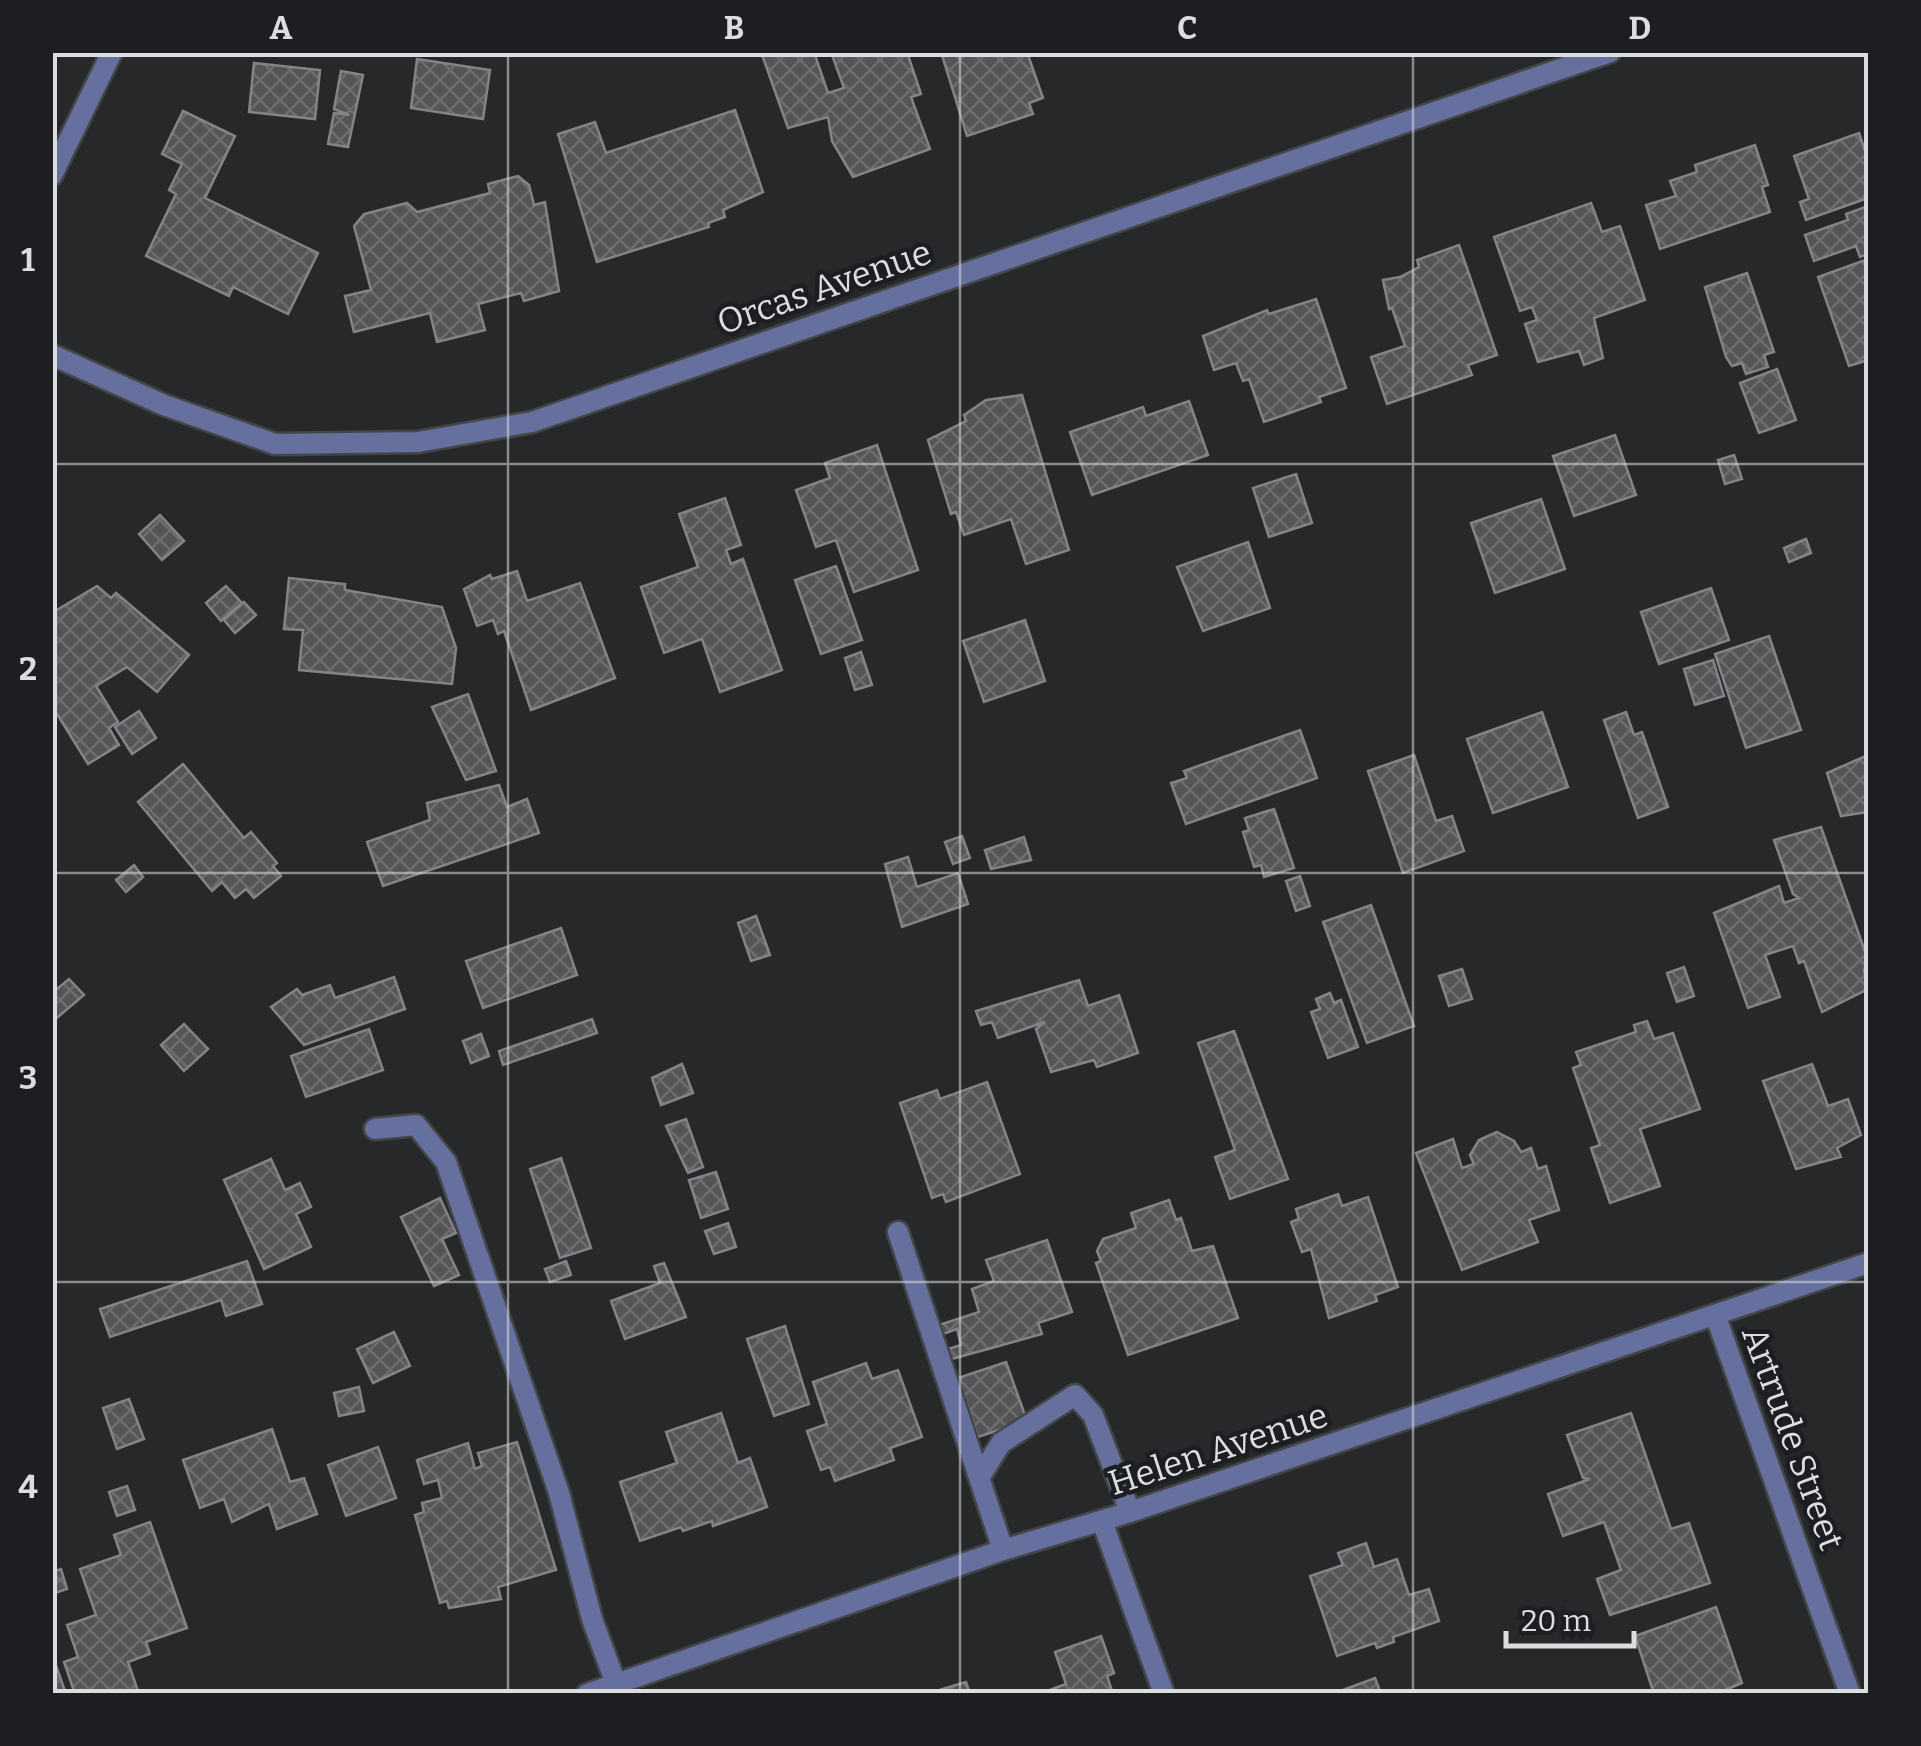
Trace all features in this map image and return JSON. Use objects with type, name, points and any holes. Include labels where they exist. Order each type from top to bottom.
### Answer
[{"type":"street","points":[[52,175],[112,52]]},
{"type":"street","name":"Orcas Avenue","points":[[52,354],[164,404],[275,444],[418,442],[532,422],[1610,52]]},
{"type":"street","points":[[375,1129],[416,1125],[446,1162],[560,1493],[592,1619],[616,1684]]},
{"type":"street","points":[[898,1232],[1003,1550]]},
{"type":"street","name":"Helen Avenue","points":[[587,1694],[1003,1550],[1102,1522],[1868,1263]]},
{"type":"street","name":"Artrude Street","points":[[1716,1317],[1850,1694]]},
{"type":"street","points":[[981,1476],[1001,1442],[1075,1395],[1093,1414],[1130,1512]]},
{"type":"street","points":[[1102,1522],[1164,1694]]},
{"type":"building","points":[[761,52],[814,52],[828,93],[844,88],[831,52],[907,52],[921,94],[911,97],[930,149],[853,177],[832,141],[828,117],[788,128]]},
{"type":"building","points":[[941,52],[1027,52],[1043,98],[1029,103],[1033,114],[967,136]]},
{"type":"building","points":[[417,59],[490,70],[483,119],[411,108]]},
{"type":"building","points":[[254,63],[320,70],[315,119],[249,112]]},
{"type":"building","points":[[341,71],[363,75],[348,147],[328,144],[334,113],[349,115],[334,109]]},
{"type":"building","points":[[735,110],[763,192],[723,210],[725,217],[708,223],[709,227],[597,262],[558,134],[595,122],[606,153]]},
{"type":"building","points":[[183,111],[235,136],[205,198],[318,253],[288,314],[233,287],[229,296],[146,256],[176,194],[169,190],[182,164],[162,154]]},
{"type":"building","points":[[1859,133],[1865,151],[1868,150],[1868,198],[1806,220],[1800,202],[1809,199],[1794,156]]},
{"type":"building","points":[[1755,145],[1768,185],[1762,187],[1770,212],[1660,249],[1646,205],[1676,196],[1670,181],[1697,172],[1695,165]]},
{"type":"building","points":[[518,176],[529,185],[534,205],[545,202],[559,291],[524,301],[521,293],[478,304],[485,330],[437,342],[430,313],[354,332],[345,296],[371,290],[354,226],[364,214],[407,203],[417,212],[490,193],[488,184]]},
{"type":"building","points":[[1591,203],[1602,232],[1620,226],[1645,300],[1594,318],[1603,358],[1584,365],[1579,351],[1538,362],[1525,324],[1537,320],[1532,307],[1520,311],[1494,237]]},
{"type":"building","points":[[1868,206],[1868,254],[1860,257],[1856,246],[1814,261],[1805,235],[1848,220],[1846,214]]},
{"type":"building","points":[[1459,245],[1497,355],[1468,365],[1472,375],[1387,404],[1371,357],[1405,346],[1392,308],[1389,309],[1383,280],[1400,277],[1419,267],[1417,260]]},
{"type":"building","points":[[1868,259],[1868,360],[1849,366],[1818,277]]},
{"type":"building","points":[[1747,273],[1774,352],[1764,355],[1768,367],[1746,374],[1742,363],[1732,366],[1726,357],[1705,287]]},
{"type":"building","points":[[1316,299],[1346,388],[1319,397],[1321,402],[1264,422],[1249,379],[1243,381],[1236,363],[1214,370],[1203,336],[1267,310],[1269,314]]},
{"type":"building","points":[[1777,369],[1796,420],[1759,433],[1740,383]]},
{"type":"building","points":[[1022,395],[1069,550],[1026,564],[1011,519],[964,535],[956,512],[951,514],[928,440],[966,421],[964,415],[986,400]]},
{"type":"building","points":[[1189,401],[1208,455],[1092,495],[1070,432],[1143,407],[1146,416]]},
{"type":"building","points":[[1615,435],[1636,495],[1574,516],[1553,456]]},
{"type":"building","points":[[877,445],[918,570],[854,592],[836,540],[816,547],[796,490],[830,478],[825,463]]},
{"type":"building","points":[[1734,455],[1742,479],[1725,484],[1718,460]]},
{"type":"building","points":[[1296,474],[1312,523],[1269,537],[1253,488]]},
{"type":"building","points":[[725,498],[741,545],[726,550],[731,564],[743,559],[782,670],[720,692],[702,639],[664,653],[641,587],[698,567],[679,514]]},
{"type":"building","points":[[1541,499],[1565,569],[1495,593],[1471,523]]},
{"type":"building","points":[[160,515],[184,541],[162,560],[139,534]]},
{"type":"building","points":[[1806,539],[1811,553],[1789,562],[1784,548]]},
{"type":"building","points":[[1248,542],[1270,608],[1203,631],[1177,567]]},
{"type":"building","points":[[836,566],[862,640],[821,654],[795,580]]},
{"type":"building","points":[[517,571],[527,601],[580,583],[615,678],[531,710],[504,631],[498,634],[493,620],[477,626],[464,589],[490,575],[492,579]]},
{"type":"building","points":[[289,578],[345,584],[345,590],[442,607],[456,648],[452,684],[299,670],[303,630],[284,629]]},
{"type":"building","points":[[97,586],[111,598],[116,593],[189,655],[157,692],[127,667],[96,686],[118,722],[109,728],[119,745],[88,764],[52,706],[52,613]]},
{"type":"building","points":[[226,586],[242,603],[221,621],[206,603]]},
{"type":"building","points":[[1711,588],[1729,640],[1659,664],[1641,612]]},
{"type":"building","points":[[244,602],[256,615],[235,633],[224,620]]},
{"type":"building","points":[[1025,620],[1045,681],[984,702],[963,641]]},
{"type":"building","points":[[1769,636],[1801,730],[1746,748],[1715,654]]},
{"type":"building","points":[[861,652],[872,685],[855,690],[845,658]]},
{"type":"building","points":[[1713,660],[1724,696],[1695,705],[1684,669]]},
{"type":"building","points":[[468,694],[496,771],[466,780],[432,707]]},
{"type":"building","points":[[139,711],[156,738],[132,754],[115,727]]},
{"type":"building","points":[[1542,712],[1568,787],[1493,813],[1467,739]]},
{"type":"building","points":[[1626,712],[1634,735],[1642,732],[1668,807],[1638,818],[1604,720]]},
{"type":"building","points":[[1300,730],[1317,778],[1186,824],[1171,783],[1187,778],[1184,771]]},
{"type":"building","points":[[1414,755],[1436,821],[1452,816],[1464,851],[1403,873],[1368,771]]},
{"type":"building","points":[[1868,755],[1868,812],[1841,816],[1827,773]]},
{"type":"building","points":[[183,764],[244,838],[251,832],[277,863],[273,866],[281,876],[254,898],[246,889],[235,898],[222,882],[212,891],[138,802]]},
{"type":"building","points":[[499,785],[507,807],[527,799],[539,833],[383,886],[367,842],[430,820],[427,803]]},
{"type":"building","points":[[1274,809],[1294,868],[1264,877],[1261,865],[1254,867],[1243,832],[1249,830],[1245,818]]},
{"type":"building","points":[[1821,827],[1868,960],[1864,970],[1868,989],[1822,1012],[1804,961],[1799,963],[1793,946],[1765,955],[1780,997],[1748,1008],[1714,913],[1779,886],[1784,903],[1799,898],[1793,894],[1774,840]]},
{"type":"building","points":[[962,836],[970,858],[953,864],[945,842]]},
{"type":"building","points":[[1024,837],[1031,860],[991,869],[985,850]]},
{"type":"building","points":[[908,857],[917,887],[958,873],[968,904],[902,927],[885,864]]},
{"type":"building","points":[[134,865],[143,877],[126,892],[116,880]]},
{"type":"building","points":[[1300,876],[1310,906],[1296,911],[1286,881]]},
{"type":"building","points":[[1371,905],[1414,1026],[1367,1043],[1323,922]]},
{"type":"building","points":[[756,916],[770,955],[751,961],[738,923]]},
{"type":"building","points":[[561,928],[577,975],[483,1008],[466,961]]},
{"type":"building","points":[[1684,967],[1694,996],[1677,1002],[1667,973]]},
{"type":"building","points":[[1462,969],[1472,999],[1449,1006],[1439,976]]},
{"type":"building","points":[[394,977],[405,1009],[304,1045],[271,1007],[297,989],[302,995],[330,985],[335,998]]},
{"type":"building","points":[[69,979],[84,995],[52,1022],[52,993]]},
{"type":"building","points":[[1079,980],[1088,1006],[1119,995],[1138,1053],[1097,1067],[1094,1060],[1051,1072],[1036,1029],[1045,1022],[998,1038],[992,1022],[981,1025],[976,1011]]},
{"type":"building","points":[[1330,993],[1334,1003],[1341,1000],[1358,1047],[1328,1058],[1311,1012],[1320,1009],[1316,999]]},
{"type":"building","points":[[592,1019],[597,1033],[503,1065],[499,1051]]},
{"type":"building","points":[[1647,1021],[1654,1039],[1673,1033],[1700,1109],[1640,1129],[1660,1186],[1610,1203],[1591,1148],[1600,1145],[1573,1068],[1581,1065],[1576,1052],[1636,1032],[1634,1025]]},
{"type":"building","points":[[184,1024],[208,1049],[184,1071],[161,1045]]},
{"type":"building","points":[[369,1029],[383,1070],[306,1097],[291,1056]]},
{"type":"building","points":[[1234,1031],[1288,1179],[1230,1199],[1215,1157],[1235,1150],[1198,1043]]},
{"type":"building","points":[[481,1034],[489,1056],[471,1063],[463,1041]]},
{"type":"building","points":[[682,1064],[693,1093],[661,1105],[652,1078]]},
{"type":"building","points":[[1812,1064],[1828,1106],[1848,1099],[1861,1135],[1837,1148],[1841,1157],[1796,1169],[1763,1081]]},
{"type":"building","points":[[987,1082],[1020,1174],[946,1202],[943,1194],[932,1198],[900,1103],[937,1090],[940,1099]]},
{"type":"building","points":[[686,1119],[703,1167],[688,1173],[666,1126]]},
{"type":"building","points":[[1497,1132],[1514,1141],[1521,1152],[1531,1148],[1538,1169],[1546,1166],[1559,1210],[1529,1220],[1538,1242],[1462,1270],[1416,1153],[1453,1139],[1462,1168],[1474,1164],[1470,1155],[1479,1140]]},
{"type":"building","points":[[561,1158],[591,1248],[560,1258],[530,1169]]},
{"type":"building","points":[[271,1159],[285,1190],[300,1183],[311,1207],[296,1214],[311,1247],[264,1269],[224,1180]]},
{"type":"building","points":[[716,1172],[728,1209],[701,1218],[689,1180]]},
{"type":"building","points":[[1338,1194],[1342,1206],[1368,1197],[1398,1287],[1375,1295],[1377,1301],[1329,1318],[1311,1249],[1302,1252],[1291,1222],[1299,1219],[1296,1209]]},
{"type":"building","points":[[440,1198],[456,1233],[442,1239],[459,1275],[434,1286],[401,1217]]},
{"type":"building","points":[[1169,1200],[1176,1220],[1181,1218],[1192,1251],[1213,1246],[1238,1318],[1128,1355],[1096,1263],[1101,1261],[1097,1251],[1103,1239],[1136,1228],[1131,1213]]},
{"type":"building","points":[[728,1223],[736,1247],[714,1254],[705,1231]]},
{"type":"building","points":[[1047,1240],[1072,1312],[1038,1323],[1042,1334],[952,1359],[948,1349],[961,1345],[957,1329],[943,1334],[939,1325],[979,1312],[972,1289],[994,1281],[986,1260]]},
{"type":"building","points":[[247,1261],[262,1304],[226,1316],[221,1300],[110,1337],[100,1309]]},
{"type":"building","points":[[566,1261],[571,1275],[550,1282],[545,1269]]},
{"type":"building","points":[[664,1263],[686,1317],[625,1339],[611,1301],[660,1283],[654,1266]]},
{"type":"building","points":[[785,1326],[809,1404],[774,1416],[747,1339]]},
{"type":"building","points":[[394,1332],[410,1366],[373,1383],[357,1349]]},
{"type":"building","points":[[1006,1362],[1027,1421],[978,1437],[958,1378]]},
{"type":"building","points":[[866,1363],[872,1379],[898,1370],[922,1437],[890,1448],[894,1460],[835,1481],[830,1467],[821,1470],[807,1431],[827,1424],[813,1382]]},
{"type":"building","points":[[359,1387],[364,1411],[339,1416],[334,1393]]},
{"type":"building","points":[[129,1399],[144,1439],[117,1449],[103,1408]]},
{"type":"building","points":[[721,1413],[738,1463],[750,1458],[767,1507],[713,1526],[712,1521],[683,1531],[681,1527],[640,1541],[620,1482],[677,1463],[666,1432]]},
{"type":"building","points":[[1631,1413],[1671,1529],[1689,1523],[1710,1583],[1610,1615],[1597,1579],[1621,1570],[1604,1522],[1563,1536],[1548,1494],[1590,1479],[1583,1478],[1567,1435]]},
{"type":"building","points":[[272,1429],[290,1482],[304,1478],[317,1514],[277,1529],[269,1504],[232,1522],[224,1499],[200,1508],[183,1460]]},
{"type":"building","points":[[517,1442],[556,1570],[498,1587],[501,1599],[449,1608],[447,1601],[440,1603],[415,1515],[424,1512],[422,1503],[442,1498],[438,1480],[424,1484],[417,1460],[468,1443],[475,1469],[482,1466],[478,1453]]},
{"type":"building","points":[[378,1447],[396,1498],[346,1516],[328,1465]]},
{"type":"building","points":[[127,1486],[135,1510],[117,1516],[109,1492]]},
{"type":"building","points":[[150,1522],[187,1628],[146,1642],[150,1654],[128,1662],[139,1694],[75,1694],[64,1662],[78,1657],[67,1625],[96,1615],[80,1569],[121,1555],[114,1535]]},
{"type":"building","points":[[1366,1543],[1374,1567],[1397,1559],[1409,1595],[1429,1589],[1439,1621],[1393,1637],[1394,1642],[1377,1648],[1375,1643],[1337,1656],[1310,1576],[1343,1565],[1338,1553]]},
{"type":"building","points":[[61,1569],[67,1589],[52,1594],[52,1572]]},
{"type":"building","points":[[1716,1607],[1742,1683],[1716,1694],[1654,1694],[1635,1636]]},
{"type":"building","points":[[1101,1636],[1114,1673],[1107,1676],[1113,1694],[1039,1694],[1066,1684],[1055,1652]]},
{"type":"building","points":[[52,1654],[66,1694],[52,1694]]},
{"type":"building","points":[[1375,1678],[1381,1694],[1332,1694]]},
{"type":"building","points":[[966,1682],[970,1694],[937,1694],[939,1690]]}]
